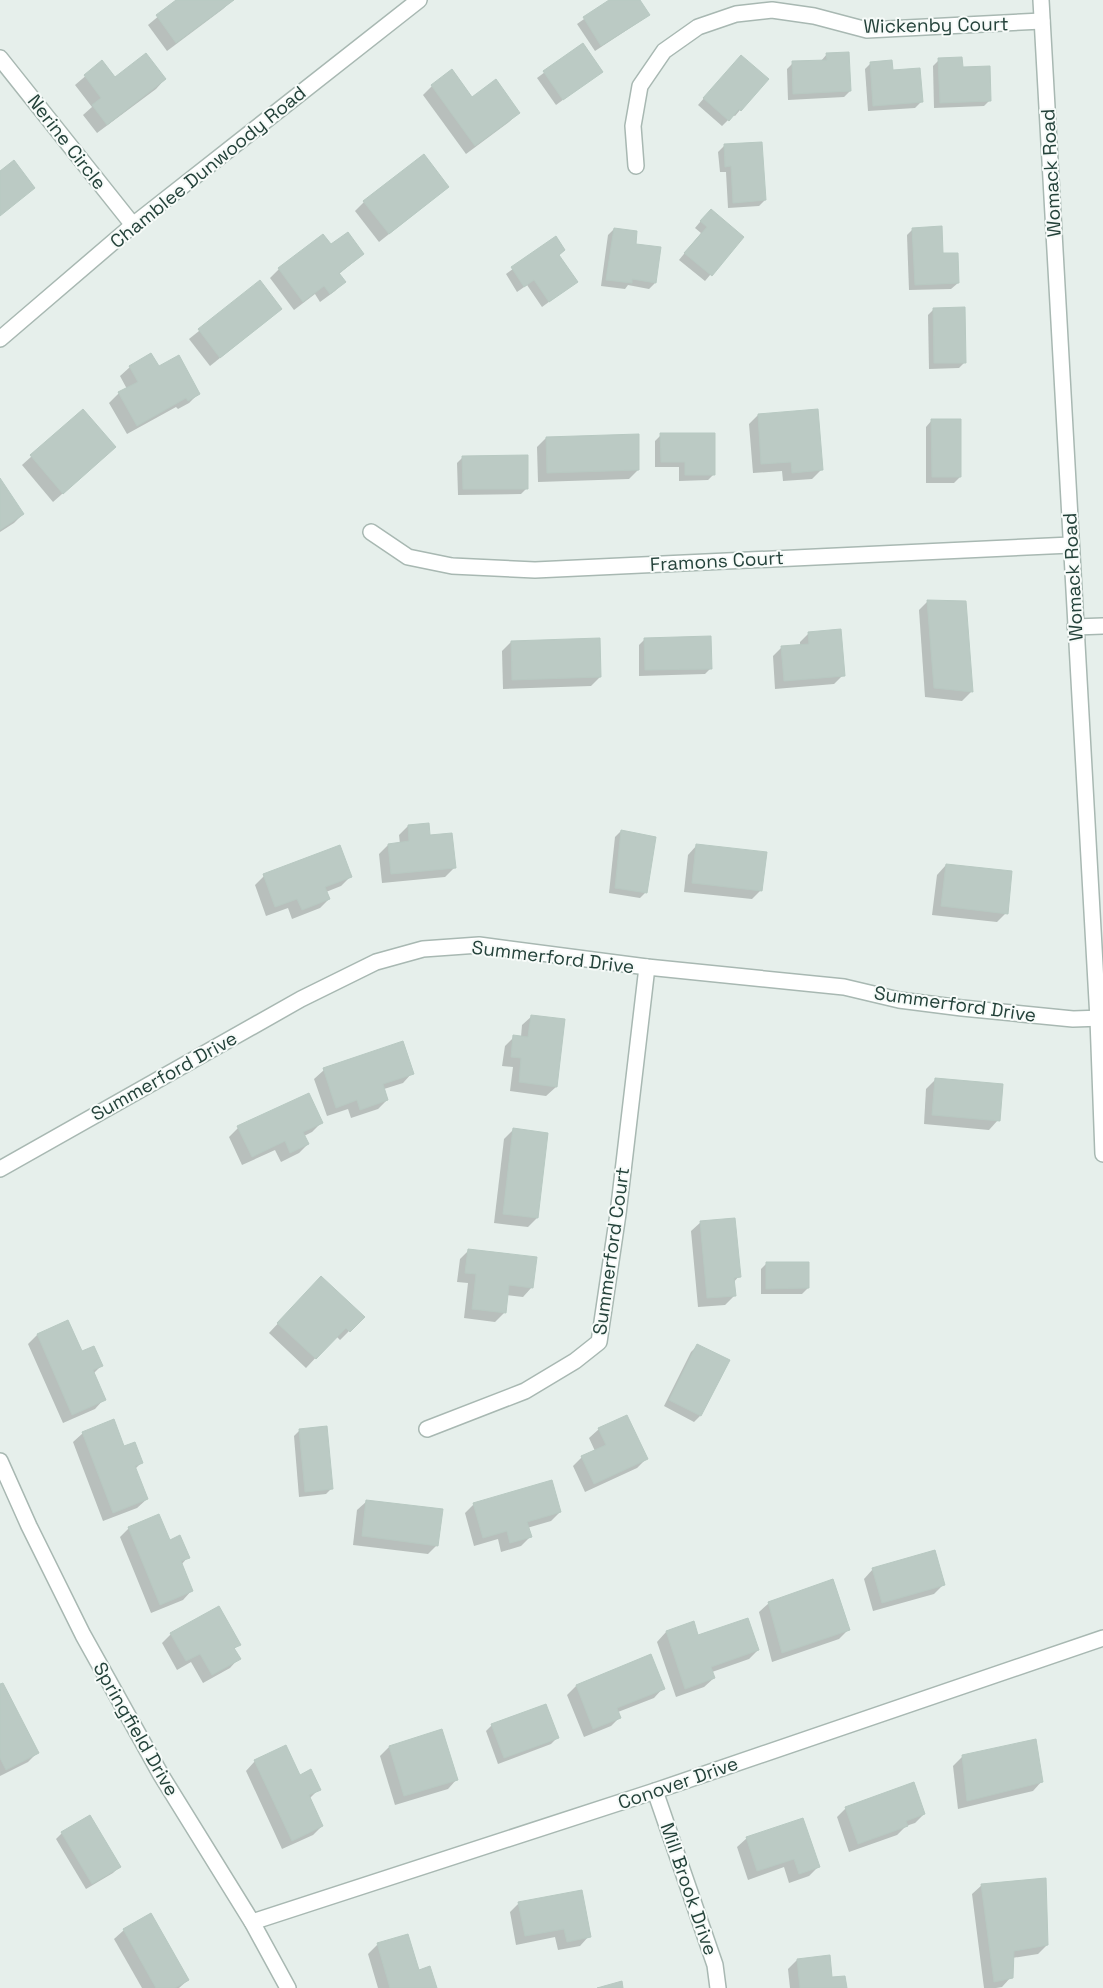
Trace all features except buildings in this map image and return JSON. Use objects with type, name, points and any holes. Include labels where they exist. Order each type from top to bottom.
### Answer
[{"type":"street","name":"Chamblee Dunwoody Road","points":[[0,339],[133,225],[419,0]]},
{"type":"street","name":"Womack Road","points":[[1041,0],[1075,627],[1100,1018],[1103,1154]]},
{"type":"street","name":"Wickenby Court","points":[[636,166],[633,126],[640,86],[664,52],[698,27],[706,24],[736,14],[772,10],[814,16],[868,30],[1042,21]]},
{"type":"street","name":"Nerine Circle","points":[[0,58],[133,225]]},
{"type":"street","name":"Framons Court","points":[[371,532],[408,557],[452,566],[535,570],[1071,545]]},
{"type":"street","points":[[1075,627],[1103,626]]},
{"type":"street","name":"Summerford Drive","points":[[0,1169],[292,1004],[376,962],[423,949],[479,945],[647,967],[844,987],[899,1000],[962,1008],[1073,1019],[1100,1018]]},
{"type":"street","name":"Summerford Court","points":[[428,1429],[525,1391],[575,1361],[599,1342],[618,1214],[647,967]]},
{"type":"street","name":"Springfield Drive","points":[[0,1460],[29,1526],[83,1635],[161,1775],[252,1922],[288,1988]]},
{"type":"street","name":"Conover Drive","points":[[252,1922],[655,1791],[1103,1638]]},
{"type":"street","name":"Mill Brook Drive","points":[[655,1791],[715,1966],[718,1988]]}]
